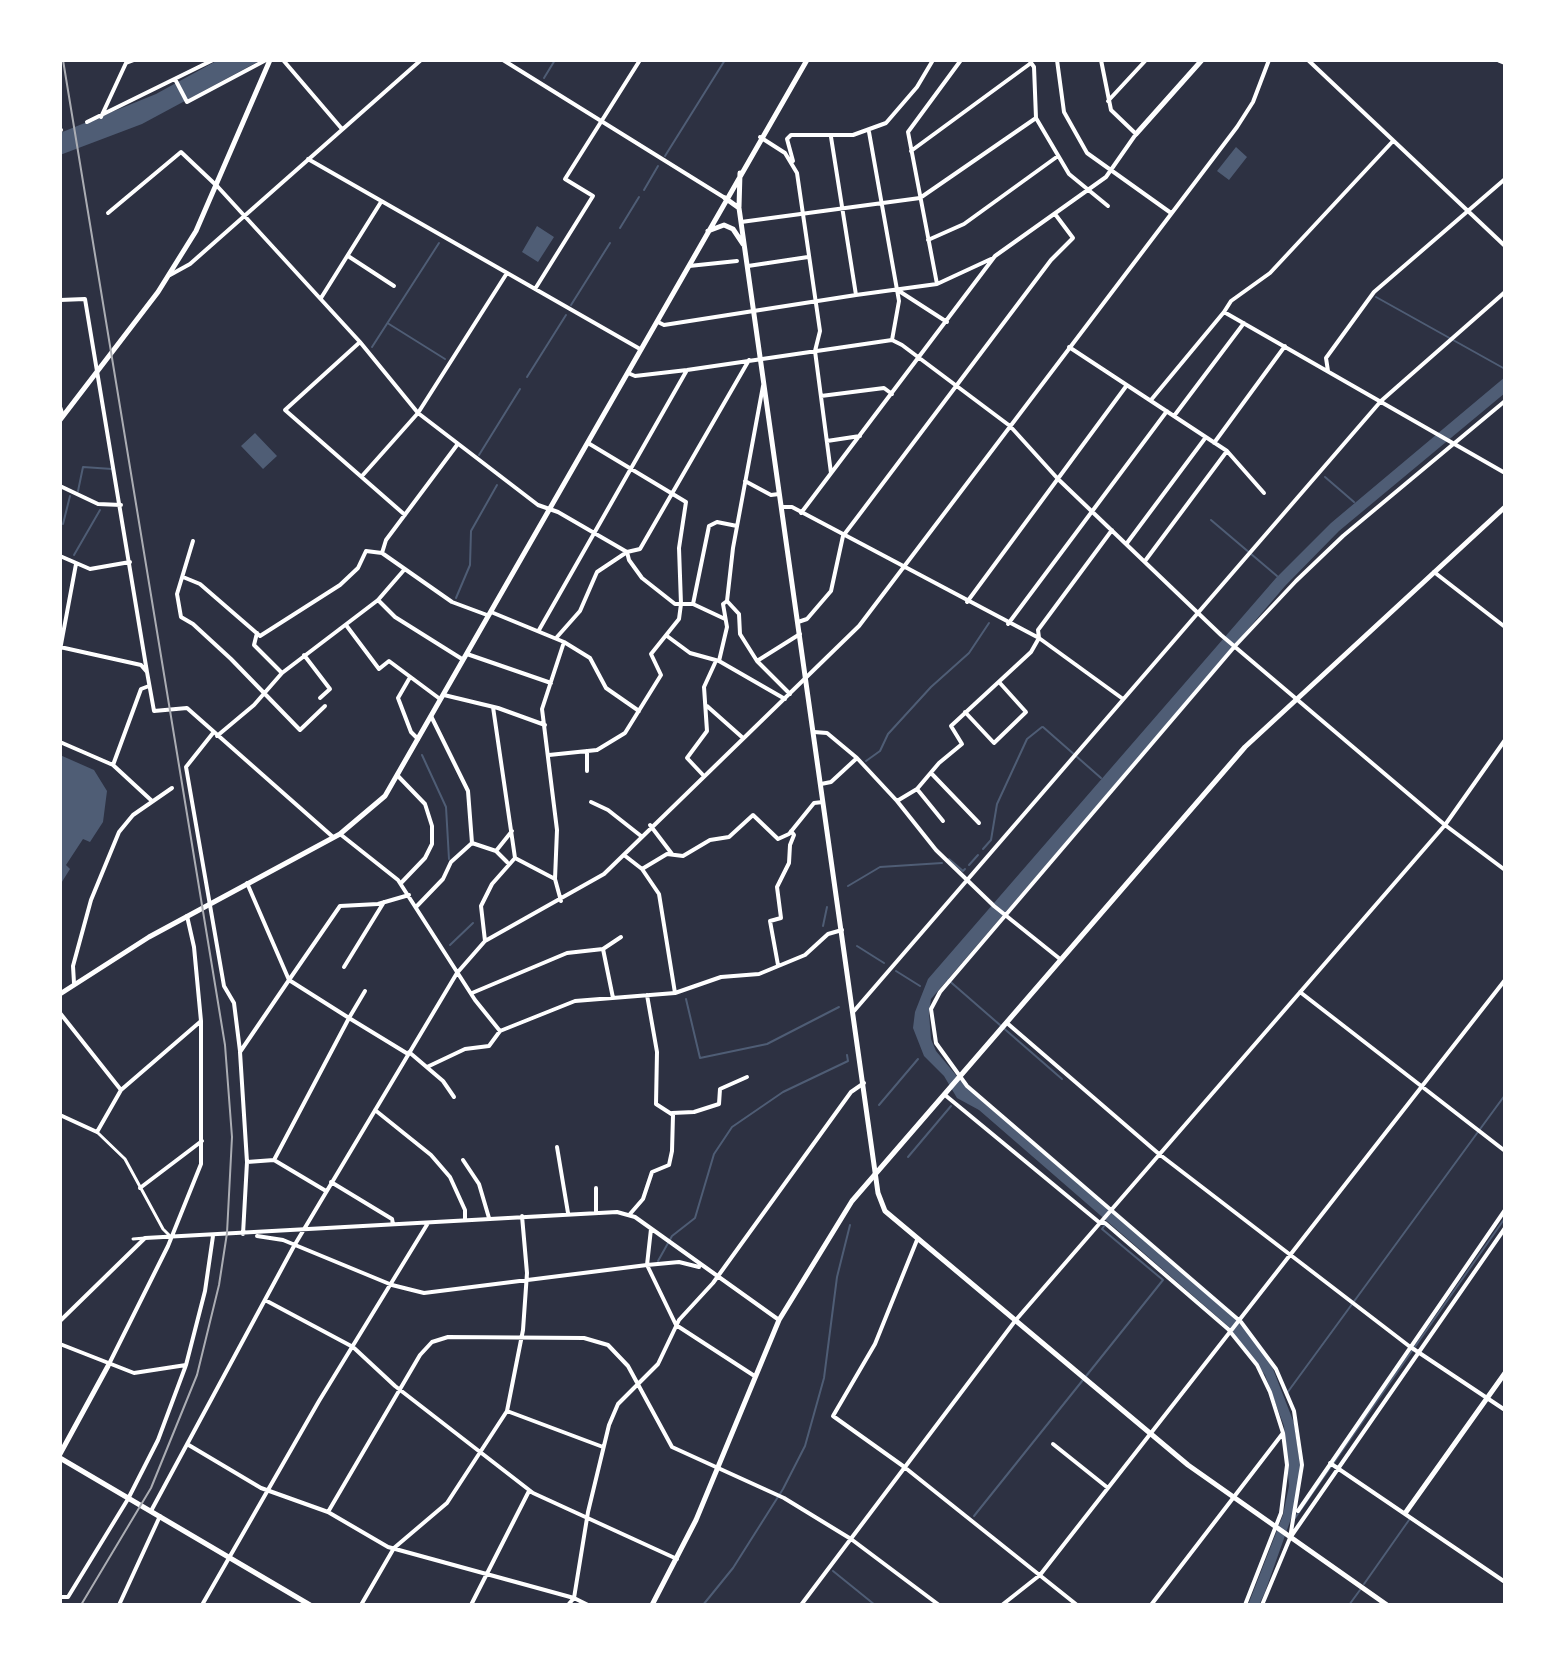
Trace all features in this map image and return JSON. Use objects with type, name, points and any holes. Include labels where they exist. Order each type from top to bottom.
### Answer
[{"type":"street","points":[[100,119],[126,63],[134,60]]},
{"type":"street","points":[[87,122],[100,119],[213,60]]},
{"type":"street","points":[[176,81],[187,102],[268,60]]},
{"type":"street","points":[[62,418],[170,275],[218,187],[268,60]]},
{"type":"street","points":[[283,60],[342,129]]},
{"type":"street","points":[[170,275],[190,264],[421,60]]},
{"type":"street","points":[[503,60],[739,208]]},
{"type":"street","points":[[534,289],[593,196],[565,179],[640,60]]},
{"type":"street","points":[[831,474],[815,351],[820,331],[803,215],[787,139],[791,135],[831,137],[869,132],[886,123],[917,87],[933,60]]},
{"type":"street","points":[[937,284],[908,132],[961,60]]},
{"type":"street","points":[[1057,60],[1064,112],[1087,153],[1171,213]]},
{"type":"street","points":[[1101,60],[1111,110],[1136,134]]},
{"type":"street","points":[[1108,101],[1146,60]]},
{"type":"street","points":[[656,321],[664,325],[937,284],[995,256],[1089,188],[1110,169],[1136,134],[1202,60]]},
{"type":"street","points":[[151,1511],[294,1246],[457,973],[485,941],[594,882],[624,855],[650,825],[806,681],[859,626],[906,568],[1068,346],[1237,127],[1253,102],[1269,60]]},
{"type":"street","points":[[1308,60],[1505,246]]},
{"type":"street","points":[[60,994],[187,916],[340,834],[376,806],[418,739],[805,61]]},
{"type":"street","points":[[911,151],[1030,62]]},
{"type":"street","points":[[1030,62],[1036,118],[1069,174],[1108,206]]},
{"type":"street","points":[[741,222],[920,198],[1036,118]]},
{"type":"street","points":[[869,132],[899,301],[892,340]]},
{"type":"street","points":[[760,137],[794,163]]},
{"type":"street","points":[[831,137],[856,295]]},
{"type":"street","points":[[1151,400],[1231,301],[1270,273],[1393,141]]},
{"type":"street","points":[[108,213],[181,152],[218,187],[360,342],[418,413],[538,505],[596,532],[627,552],[642,578],[675,604],[693,604],[725,619]]},
{"type":"street","points":[[928,240],[964,224],[1058,156]]},
{"type":"street","points":[[308,159],[640,349]]},
{"type":"street","points":[[740,172],[739,208],[876,1173],[885,1211],[1150,1434],[1233,1498],[1387,1605]]},
{"type":"street","points":[[1328,371],[1326,358],[1374,292],[1505,179]]},
{"type":"street","points":[[320,299],[381,202]]},
{"type":"street","points":[[798,622],[807,619],[831,591],[843,536],[1051,260],[1073,238],[1054,214]]},
{"type":"street","points":[[705,235],[710,228],[724,225],[733,229],[745,248]]},
{"type":"street","points":[[348,256],[394,286]]},
{"type":"street","points":[[801,513],[995,256]]},
{"type":"street","points":[[748,266],[808,257]]},
{"type":"street","points":[[687,265],[693,268],[737,261]]},
{"type":"street","points":[[362,477],[418,413],[507,273]]},
{"type":"street","points":[[897,289],[947,322]]},
{"type":"street","points":[[854,1011],[1381,401],[1505,292]]},
{"type":"street","points":[[60,300],[85,299],[99,368],[154,711],[187,708],[333,837]]},
{"type":"street","points":[[1224,312],[1505,473]]},
{"type":"street","points":[[1174,416],[1244,323]]},
{"type":"street","points":[[626,373],[635,376],[687,370],[892,340],[920,357],[1010,426],[1058,479],[1221,635],[1445,825],[1505,870]]},
{"type":"street","points":[[360,342],[285,410],[405,515]]},
{"type":"street","points":[[1068,346],[1227,451],[1264,493]]},
{"type":"street","points":[[1214,443],[1285,346]]},
{"type":"street","points":[[557,637],[580,611],[597,572],[627,552],[640,549],[749,360]]},
{"type":"street","points":[[539,630],[687,370]]},
{"type":"street","points":[[703,775],[687,758],[707,731],[705,681],[725,642],[723,604],[727,601],[737,526],[764,380]]},
{"type":"street","points":[[966,603],[1127,385]]},
{"type":"street","points":[[821,396],[884,388],[892,394]]},
{"type":"street","points":[[1262,1605],[1290,1538],[1302,1465],[1294,1411],[1276,1369],[1241,1322],[967,1086],[936,1043],[931,1009],[940,992],[1235,646],[1343,536],[1505,401]]},
{"type":"street","points":[[60,407],[62,418]]},
{"type":"street","points":[[1008,624],[1167,411]]},
{"type":"street","points":[[827,441],[860,436]]},
{"type":"street","points":[[1127,543],[1206,437]]},
{"type":"street","points":[[549,755],[597,750],[625,733],[661,675],[651,654],[679,619],[681,604],[679,548],[688,506],[586,441]]},
{"type":"street","points":[[382,553],[386,540],[457,445]]},
{"type":"street","points":[[1145,561],[1227,451]]},
{"type":"street","points":[[745,481],[771,495],[780,494]]},
{"type":"street","points":[[60,486],[98,504],[121,505]]},
{"type":"street","points":[[782,507],[801,513],[966,603],[1039,638],[1123,699]]},
{"type":"street","points":[[652,1605],[677,1559],[779,1320],[844,1214],[876,1173],[1245,747],[1505,507]]},
{"type":"street","points":[[693,604],[709,526],[717,522],[737,526]]},
{"type":"street","points":[[897,801],[917,789],[962,744],[951,726],[1031,652],[1039,638],[1038,630],[1112,530]]},
{"type":"street","points":[[193,541],[177,594],[181,617],[193,624],[300,730],[325,706]]},
{"type":"street","points":[[183,577],[200,584],[260,636],[340,585],[358,568],[366,551],[382,553],[452,602],[557,637],[590,658],[606,688],[639,711]]},
{"type":"street","points":[[60,556],[90,569],[130,562]]},
{"type":"street","points":[[76,564],[60,648],[135,663],[147,672]]},
{"type":"street","points":[[243,1234],[247,1162],[240,1052],[234,1003],[224,986],[186,767],[215,735],[265,693],[282,673],[378,600],[404,570]]},
{"type":"street","points":[[1434,572],[1505,627]]},
{"type":"street","points":[[378,600],[395,617],[464,656],[551,683]]},
{"type":"street","points":[[727,601],[739,614],[740,634],[757,661],[790,694]]},
{"type":"street","points":[[346,625],[379,669],[389,661],[409,679],[441,697],[493,707],[545,725]]},
{"type":"street","points":[[257,633],[254,645],[282,673]]},
{"type":"street","points":[[757,661],[800,634]]},
{"type":"street","points":[[667,636],[690,653],[717,662],[785,699]]},
{"type":"street","points":[[561,901],[555,879],[557,830],[542,709],[564,642]]},
{"type":"street","points":[[304,655],[330,689],[320,698]]},
{"type":"street","points":[[409,679],[398,698],[411,732],[418,739]]},
{"type":"street","points":[[965,712],[994,743],[1026,712],[999,682]]},
{"type":"street","points":[[113,765],[141,689],[149,686]]},
{"type":"street","points":[[707,706],[743,738]]},
{"type":"street","points":[[493,707],[515,858]]},
{"type":"street","points":[[430,716],[468,791],[472,843]]},
{"type":"street","points":[[814,732],[827,733],[857,758],[936,850],[994,906],[1060,959]]},
{"type":"street","points":[[801,1605],[1015,1321],[1445,825],[1505,740]]},
{"type":"street","points":[[60,742],[113,765],[152,801]]},
{"type":"street","points":[[587,751],[587,771]]},
{"type":"street","points":[[821,784],[831,782],[857,758]]},
{"type":"street","points":[[931,773],[979,823]]},
{"type":"street","points":[[397,775],[425,804],[432,826],[432,844],[425,858],[401,883]]},
{"type":"street","points":[[74,983],[73,966],[91,900],[112,847],[133,815],[172,788]]},
{"type":"street","points":[[917,789],[943,821]]},
{"type":"street","points":[[642,869],[672,854],[683,856],[710,840],[729,837],[753,815],[778,839],[791,831],[814,803],[824,801]]},
{"type":"street","points":[[591,802],[608,810],[641,836]]},
{"type":"street","points":[[650,825],[672,854]]},
{"type":"street","points":[[496,851],[512,831]]},
{"type":"street","points":[[778,965],[770,921],[781,918],[777,887],[789,863],[794,835],[791,831]]},
{"type":"street","points":[[340,834],[401,883],[457,973],[500,1031]]},
{"type":"street","points":[[472,843],[496,851],[508,863]]},
{"type":"street","points":[[416,907],[443,879],[451,862],[472,843]]},
{"type":"street","points":[[624,855],[642,869],[659,894],[675,993]]},
{"type":"street","points":[[515,858],[555,879]]},
{"type":"street","points":[[485,941],[481,906],[508,863],[515,858]]},
{"type":"street","points":[[247,883],[289,980],[409,1053],[443,1081],[454,1097]]},
{"type":"street","points":[[240,1052],[340,906],[384,902],[409,895]]},
{"type":"street","points":[[344,967],[384,902]]},
{"type":"street","points":[[187,916],[194,947],[201,1021],[202,1141],[199,1174],[108,1366],[60,1456],[310,1605]]},
{"type":"street","points":[[427,1067],[465,1049],[489,1046],[500,1031],[575,1001],[675,993],[721,977],[759,974],[805,955],[828,934],[842,930]]},
{"type":"street","points":[[471,993],[567,953],[603,949],[621,937]]},
{"type":"street","points":[[603,949],[613,998]]},
{"type":"street","points":[[1002,1605],[1040,1575],[1241,1322],[1505,980]]},
{"type":"street","points":[[274,1160],[365,991]]},
{"type":"street","points":[[1300,992],[1505,1151]]},
{"type":"street","points":[[630,1214],[643,1199],[652,1172],[671,1162],[673,1115],[656,1104],[657,1052],[647,995]]},
{"type":"street","points":[[60,1013],[121,1090]]},
{"type":"street","points":[[97,1132],[121,1090],[201,1021]]},
{"type":"street","points":[[1007,1023],[1159,1154],[1409,1346],[1505,1410]]},
{"type":"street","points":[[670,1113],[694,1112],[719,1104],[720,1089],[747,1077]]},
{"type":"street","points":[[568,1605],[574,1598],[603,1447],[618,1404],[658,1364],[676,1325],[717,1277],[851,1092],[864,1083]]},
{"type":"street","points":[[946,1093],[1100,1223],[1105,1223],[1232,1333],[1263,1376],[1283,1433],[1286,1486],[1276,1527],[1245,1605]]},
{"type":"street","points":[[375,1110],[431,1155],[450,1177],[465,1210],[465,1220]]},
{"type":"street","points":[[60,1115],[97,1132],[125,1159],[171,1237]]},
{"type":"street","points":[[140,1188],[202,1141]]},
{"type":"street","points":[[557,1147],[568,1213]]},
{"type":"street","points":[[247,1162],[274,1160],[326,1191]]},
{"type":"street","points":[[463,1160],[479,1184],[489,1218]]},
{"type":"street","points":[[331,1182],[392,1219],[393,1224]]},
{"type":"street","points":[[596,1188],[596,1212]]},
{"type":"street","points":[[1296,1513],[1505,1210]]},
{"type":"street","points":[[133,1239],[568,1213],[630,1214],[779,1320]]},
{"type":"street","points":[[361,1605],[394,1548],[447,1503],[507,1411],[522,1339],[526,1281],[522,1216]]},
{"type":"street","points":[[202,1605],[428,1223]]},
{"type":"street","points":[[1290,1538],[1505,1228]]},
{"type":"street","points":[[651,1229],[647,1265],[676,1325],[753,1375]]},
{"type":"street","points":[[60,1597],[68,1597],[128,1499],[158,1440],[186,1365],[205,1291],[213,1234]]},
{"type":"street","points":[[243,1234],[283,1240],[392,1285],[428,1293],[679,1262],[699,1268],[697,1263]]},
{"type":"street","points":[[60,1321],[145,1238]]},
{"type":"street","points":[[917,1240],[875,1344],[833,1416],[903,1466],[1077,1605]]},
{"type":"street","points":[[264,1300],[353,1347],[400,1390],[529,1491],[677,1559]]},
{"type":"street","points":[[328,1512],[420,1355],[432,1342],[448,1337],[595,1340],[608,1345],[639,1382],[672,1447],[784,1498],[851,1539],[939,1605]]},
{"type":"street","points":[[60,1344],[108,1366],[134,1373],[186,1365]]},
{"type":"street","points":[[1406,1512],[1505,1373]]},
{"type":"street","points":[[507,1411],[603,1447]]},
{"type":"street","points":[[1151,1605],[1283,1433]]},
{"type":"street","points":[[187,1444],[270,1491],[328,1512],[394,1548],[574,1598],[588,1605]]},
{"type":"street","points":[[1053,1444],[1108,1488]]},
{"type":"street","points":[[1330,1463],[1505,1582]]},
{"type":"street","points":[[471,1605],[529,1491]]},
{"type":"street","points":[[119,1605],[160,1516]]},
{"type":"water","points":[[218,60],[261,60],[142,124],[60,155],[60,133],[156,94]]},
{"type":"water","points":[[1236,147],[1247,157],[1229,180],[1217,171]]},
{"type":"water","points":[[537,226],[554,237],[538,262],[522,252]]},
{"type":"water","points":[[1505,377],[1505,393],[1339,531],[1285,586],[931,999],[931,1039],[936,1051],[965,1086],[1235,1319],[1260,1347],[1273,1369],[1294,1423],[1300,1465],[1298,1487],[1293,1513],[1265,1592],[1259,1605],[1248,1605],[1283,1515],[1289,1486],[1284,1426],[1265,1375],[1229,1327],[979,1110],[957,1098],[944,1076],[924,1056],[913,1028],[915,1012],[928,979],[1276,578],[1331,523]]},
{"type":"water","points":[[255,433],[277,456],[263,469],[241,446]]},
{"type":"water","points":[[60,755],[94,770],[107,791],[103,822],[90,842],[83,839],[66,865],[70,869],[60,885]]},
{"type":"waterway","points":[[544,78],[555,60]]},
{"type":"waterway","points":[[665,156],[725,60]]},
{"type":"waterway","points":[[644,190],[658,166]]},
{"type":"waterway","points":[[620,228],[639,197]]},
{"type":"waterway","points":[[372,347],[439,243]]},
{"type":"waterway","points":[[571,305],[610,243]]},
{"type":"waterway","points":[[1376,297],[1505,369]]},
{"type":"waterway","points":[[527,377],[566,315]]},
{"type":"waterway","points":[[389,324],[445,359]]},
{"type":"waterway","points":[[479,455],[520,389]]},
{"type":"waterway","points":[[78,491],[83,467],[112,469]]},
{"type":"waterway","points":[[1325,477],[1354,502]]},
{"type":"waterway","points":[[456,598],[470,565],[471,531],[497,485]]},
{"type":"waterway","points":[[63,524],[70,496]]},
{"type":"waterway","points":[[74,555],[100,510]]},
{"type":"waterway","points":[[1211,520],[1277,576]]},
{"type":"waterway","points":[[866,761],[880,751],[888,734],[931,687],[969,653],[989,623]]},
{"type":"waterway","points":[[983,849],[991,840],[997,804],[1027,739],[1042,727]]},
{"type":"waterway","points":[[1043,727],[1101,778]]},
{"type":"waterway","points":[[422,755],[446,807],[449,859]]},
{"type":"waterway","points":[[969,865],[978,855]]},
{"type":"waterway","points":[[949,859],[963,871],[965,869]]},
{"type":"waterway","points":[[848,886],[880,867],[942,863]]},
{"type":"waterway","points":[[823,926],[827,907]]},
{"type":"waterway","points":[[450,945],[473,923]]},
{"type":"waterway","points":[[857,946],[884,963]]},
{"type":"waterway","points":[[896,971],[920,986]]},
{"type":"waterway","points":[[946,978],[1062,1079]]},
{"type":"waterway","points":[[686,999],[700,1058],[767,1044],[839,1007]]},
{"type":"waterway","points":[[658,1261],[672,1236],[695,1218],[714,1154],[732,1127],[783,1092],[848,1061],[847,1055]]},
{"type":"waterway","points":[[879,1105],[918,1059]]},
{"type":"waterway","points":[[1287,1393],[1505,1095]]},
{"type":"waterway","points":[[908,1157],[951,1106]]},
{"type":"waterway","points":[[1295,1518],[1505,1218]]},
{"type":"waterway","points":[[703,1605],[733,1568],[783,1489],[805,1446],[824,1378],[837,1277],[850,1225]]},
{"type":"waterway","points":[[974,1516],[1163,1280],[1102,1229],[1105,1225]]},
{"type":"waterway","points":[[1364,1584],[1409,1520]]},
{"type":"waterway","points":[[833,1571],[875,1605]]},
{"type":"waterway","points":[[1349,1605],[1360,1590]]},
{"type":"railway","points":[[63,60],[225,1045],[232,1137],[227,1233],[219,1285],[197,1375],[151,1488],[81,1605]]}]
